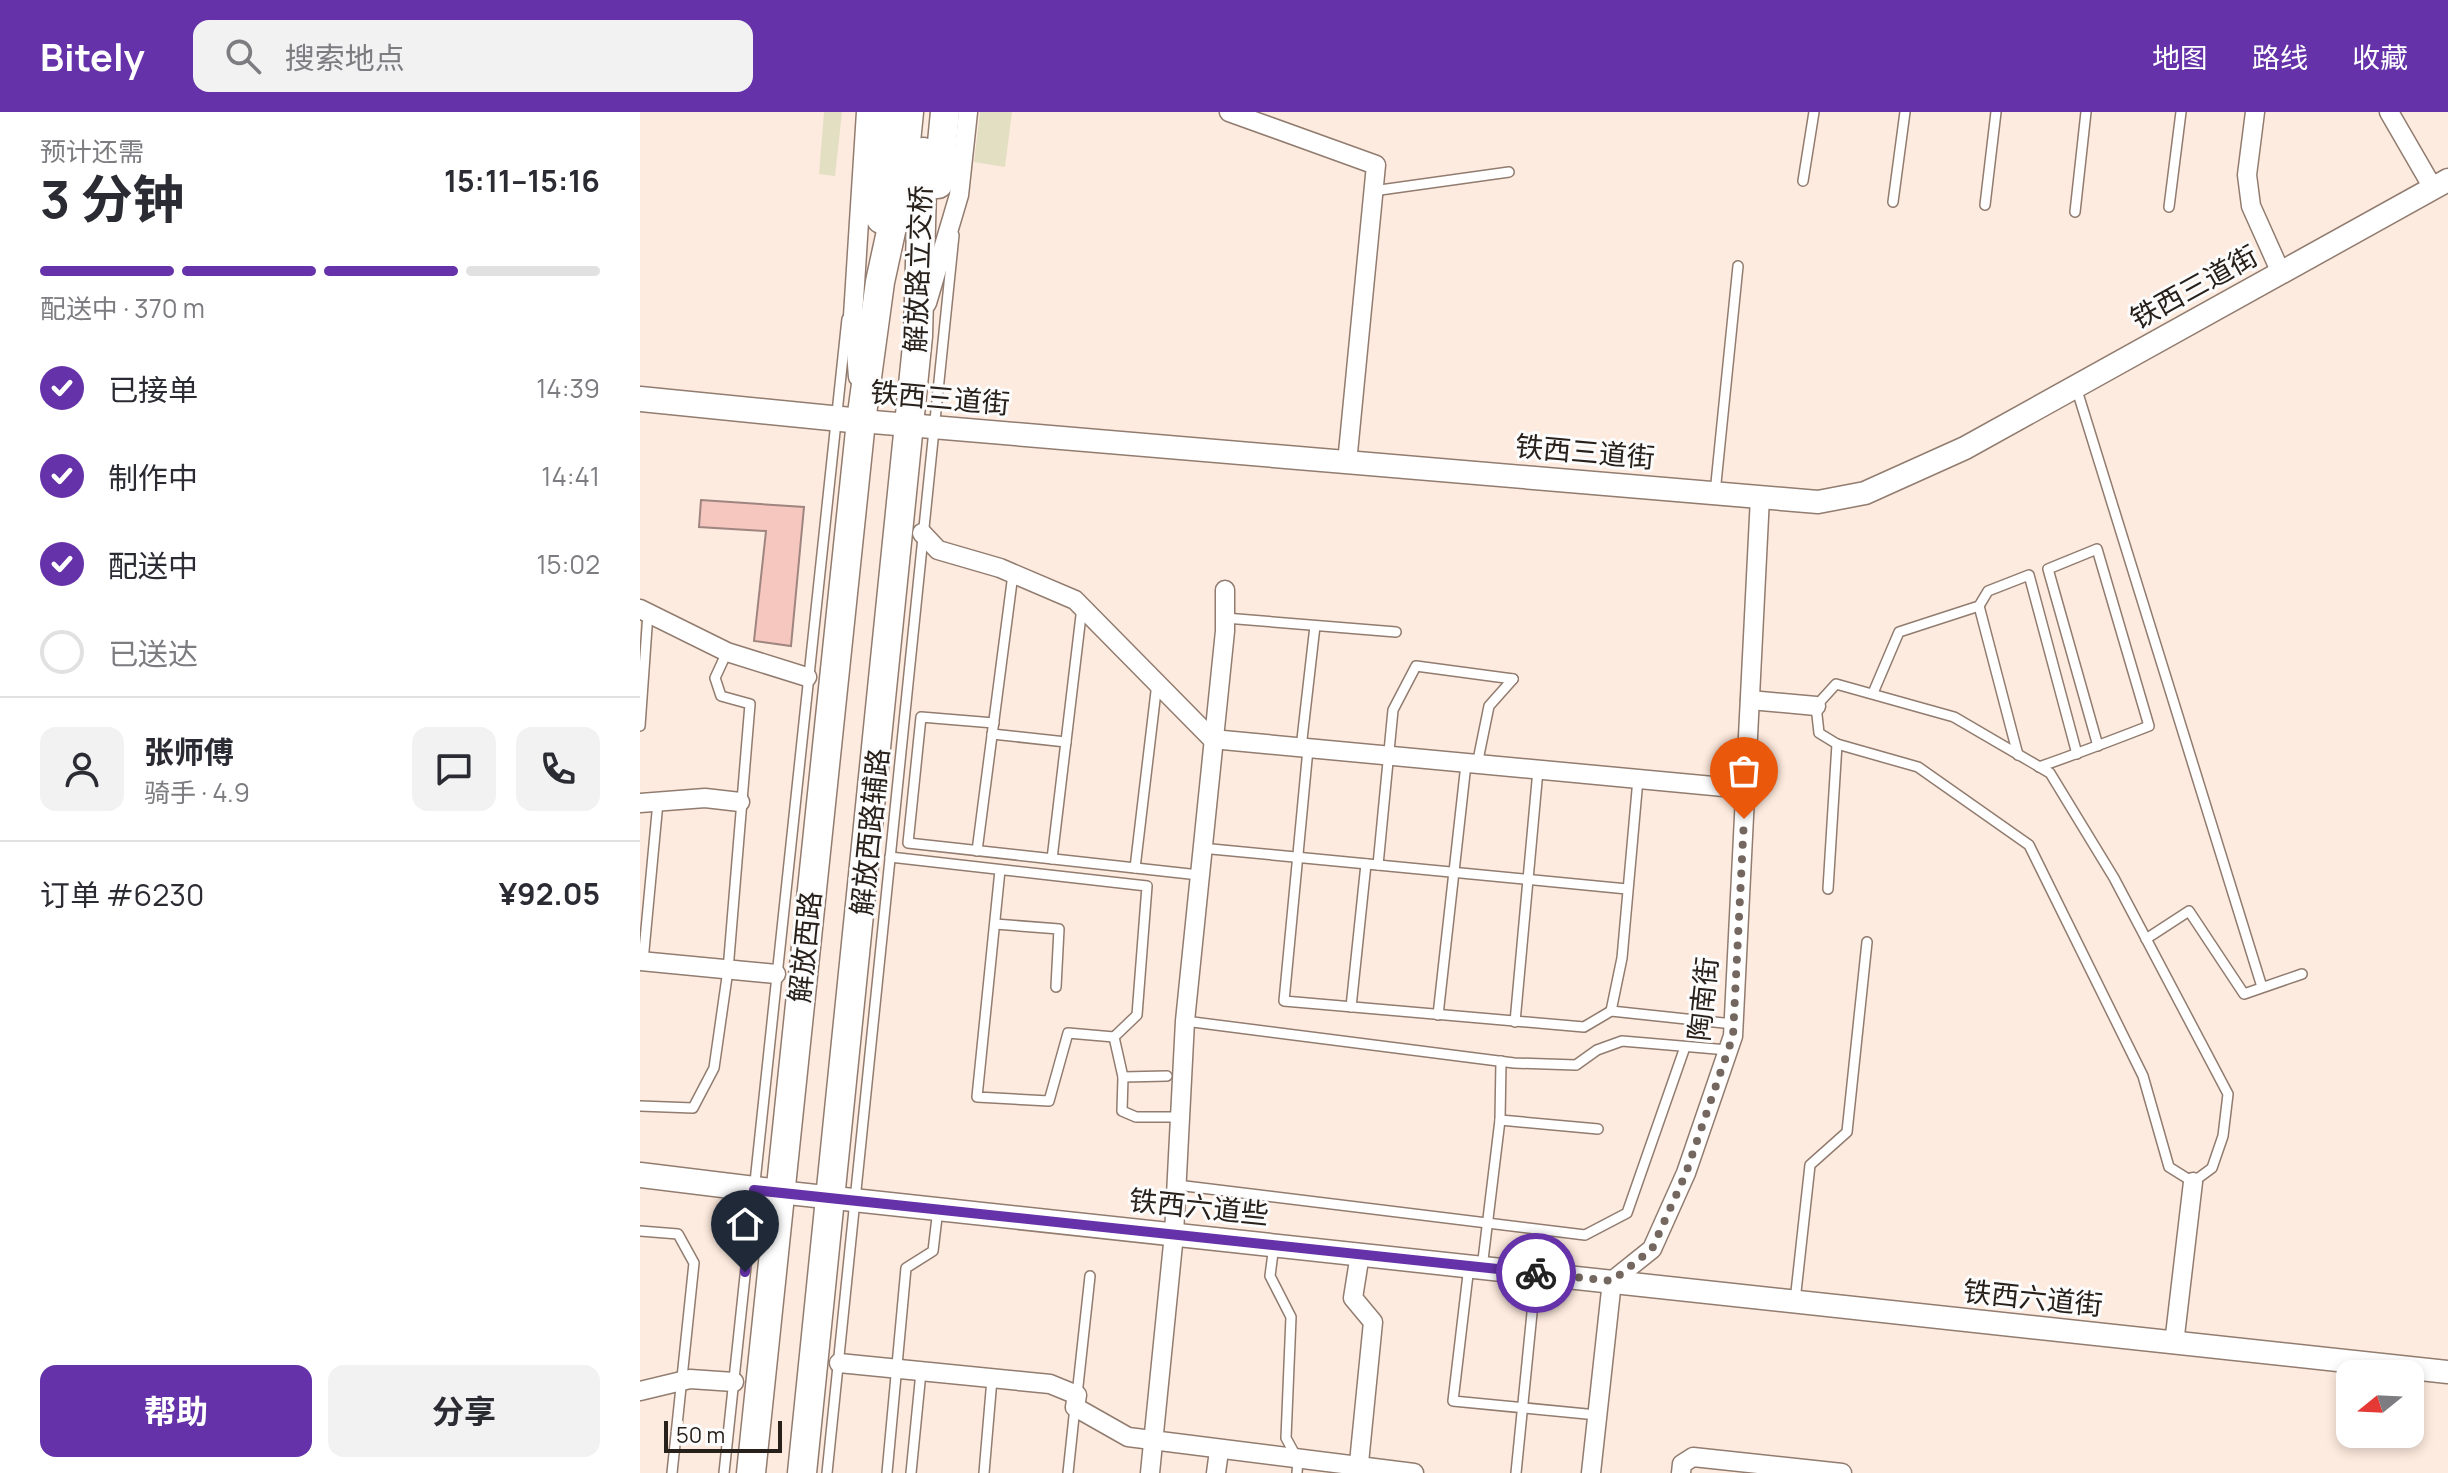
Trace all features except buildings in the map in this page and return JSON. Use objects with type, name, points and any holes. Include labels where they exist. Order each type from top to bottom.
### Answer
[{"type":"highway","points":[[880,282],[882,172],[887,112]]},
{"type":"highway","name":"解放路立交桥","points":[[848,419],[902,181],[909,112]]},
{"type":"highway","name":"解放路立交桥","points":[[921,427],[919,200],[926,112]]},
{"type":"highway","points":[[918,336],[945,112]]},
{"type":"highway","name":"解放西路","points":[[751,1473],[766,1191],[848,419]]},
{"type":"highway","name":"解放西路","points":[[802,1473],[844,1198],[921,427]]},
{"type":"main road","name":"铁西三道街","points":[[640,399],[848,419]]},
{"type":"main road","points":[[640,1175],[766,1191]]},
{"type":"street","points":[[848,419],[866,112]]},
{"type":"street","points":[[918,336],[959,195],[968,112]]},
{"type":"street","points":[[1229,112],[1376,165],[1347,463]]},
{"type":"street","points":[[2255,112],[2247,175],[2251,206],[2281,273]]},
{"type":"street","points":[[2389,112],[2441,184]]},
{"type":"street","name":"铁西三道街","points":[[848,419],[1818,502],[1865,493],[1965,448],[2441,184]]},
{"type":"street","name":"陶南街","points":[[1612,1281],[1652,1249],[1686,1173],[1728,1050],[1733,1024],[1760,497]]},
{"type":"street","points":[[922,533],[938,550],[1013,574],[1075,600],[1212,739],[1745,789]]},
{"type":"street","points":[[1150,1473],[1174,1234],[1185,1021],[1225,618],[1225,590]]},
{"type":"street","points":[[644,611],[727,652],[807,677]]},
{"type":"street","points":[[1750,700],[1816,706]]},
{"type":"street","points":[[649,802],[705,798],[740,802]]},
{"type":"street","points":[[642,961],[776,974]]},
{"type":"street","points":[[2174,1344],[2193,1182]]},
{"type":"street","name":"铁西六道些","points":[[766,1191],[1612,1281]]},
{"type":"street","points":[[1359,1470],[1373,1322],[1353,1298],[1360,1254]]},
{"type":"street","points":[[1591,1473],[1612,1281]]},
{"type":"street","name":"铁西六道街","points":[[1612,1281],[2448,1372]]},
{"type":"street","points":[[839,1363],[1050,1384],[1128,1437],[1298,1466],[1414,1473]]},
{"type":"street","points":[[640,1391],[682,1381],[734,1382]]},
{"type":"street","points":[[1216,1473],[1219,1451]]},
{"type":"street","points":[[1681,1473],[1682,1464],[1693,1457],[1842,1473]]},
{"type":"lane","points":[[1803,181],[1814,112]]},
{"type":"lane","points":[[1893,202],[1905,112]]},
{"type":"lane","points":[[1985,205],[1996,112]]},
{"type":"lane","points":[[2075,212],[2086,112]]},
{"type":"lane","points":[[2169,207],[2181,112]]},
{"type":"lane","points":[[1373,191],[1509,172]]},
{"type":"lane","name":"解放西路辅路","points":[[827,1473],[839,1363],[844,1198],[890,857],[922,533],[921,427],[959,195]]},
{"type":"lane","points":[[724,1473],[734,1382],[766,1191],[776,974],[807,677],[848,419],[857,236]]},
{"type":"lane","points":[[1715,493],[1738,266]]},
{"type":"lane","points":[[2076,387],[2262,987]]},
{"type":"lane","points":[[1873,693],[1899,632],[1979,606],[1988,591],[2097,549],[2149,726],[2039,767]]},
{"type":"lane","points":[[2048,569],[2098,746]]},
{"type":"lane","points":[[977,851],[1013,574]]},
{"type":"lane","points":[[2029,575],[2077,754]]},
{"type":"lane","points":[[1979,606],[2018,755]]},
{"type":"lane","points":[[1052,859],[1082,607]]},
{"type":"lane","points":[[640,726],[644,611]]},
{"type":"lane","points":[[1225,618],[1396,632]]},
{"type":"lane","points":[[1315,626],[1284,1001],[1584,1027],[1611,1011],[1733,1024]]},
{"type":"lane","points":[[640,1106],[693,1108],[714,1068],[728,970],[750,704],[721,696],[715,678],[727,652]]},
{"type":"lane","points":[[1378,865],[1393,710],[1416,666],[1513,679],[1489,706],[1472,764],[1438,1015]]},
{"type":"lane","points":[[1135,868],[1157,683]]},
{"type":"lane","points":[[1836,684],[1873,693],[1954,717],[2050,773],[2146,939],[2228,1094],[2223,1136],[2212,1168],[2193,1182],[2169,1167],[2143,1076],[2029,845],[1918,767],[1837,744],[1819,733],[1816,706],[1836,684]]},
{"type":"lane","points":[[1066,742],[921,717],[908,843],[1199,875]]},
{"type":"lane","points":[[1828,889],[1837,744]]},
{"type":"lane","points":[[1515,1022],[1538,770]]},
{"type":"lane","points":[[1611,1011],[1622,958],[1638,779]]},
{"type":"lane","points":[[642,961],[649,802]]},
{"type":"lane","points":[[1201,848],[1627,889]]},
{"type":"lane","points":[[890,857],[1147,886],[1137,1015],[1114,1037],[1068,1033],[1049,1101],[977,1097],[1000,870]]},
{"type":"lane","points":[[1351,1007],[1366,864]]},
{"type":"lane","points":[[2146,939],[2189,911],[2244,994],[2302,974]]},
{"type":"lane","points":[[995,924],[1059,929],[1056,987]]},
{"type":"lane","points":[[1795,1301],[1810,1165],[1847,1132],[1867,942]]},
{"type":"lane","points":[[1185,1021],[1501,1061],[1576,1065],[1597,1050],[1622,1041],[1728,1050]]},
{"type":"lane","points":[[1114,1037],[1123,1077],[1122,1111],[1136,1117],[1180,1117]]},
{"type":"lane","points":[[1177,1185],[1585,1235],[1627,1213],[1685,1047]]},
{"type":"lane","points":[[1501,1061],[1500,1120],[1489,1223],[1475,1267],[1453,1401],[1597,1415]]},
{"type":"lane","points":[[1123,1077],[1167,1076]]},
{"type":"lane","points":[[1500,1120],[1598,1129]]},
{"type":"lane","points":[[887,1473],[906,1268],[933,1251],[938,1208]]},
{"type":"lane","points":[[640,1231],[678,1234],[694,1263],[672,1473]]},
{"type":"lane","points":[[1274,1245],[1270,1276],[1291,1317],[1286,1438],[1298,1466]]},
{"type":"lane","points":[[1516,1473],[1536,1273]]},
{"type":"lane","points":[[1068,1473],[1090,1276]]},
{"type":"lane","points":[[911,1473],[921,1372]]},
{"type":"lane","points":[[984,1473],[992,1379]]},
{"type":"shaded area","points":[[824,112],[842,112],[835,176],[819,174]]},
{"type":"shaded area","points":[[980,112],[1012,112],[1005,167],[974,162]]},
{"type":"way so far","points":[[1536,1273],[1612,1281],[1652,1249],[1686,1173],[1733,1036],[1744,819]]},
{"type":"route","points":[[745,1272],[754,1190],[1536,1273]]}]
